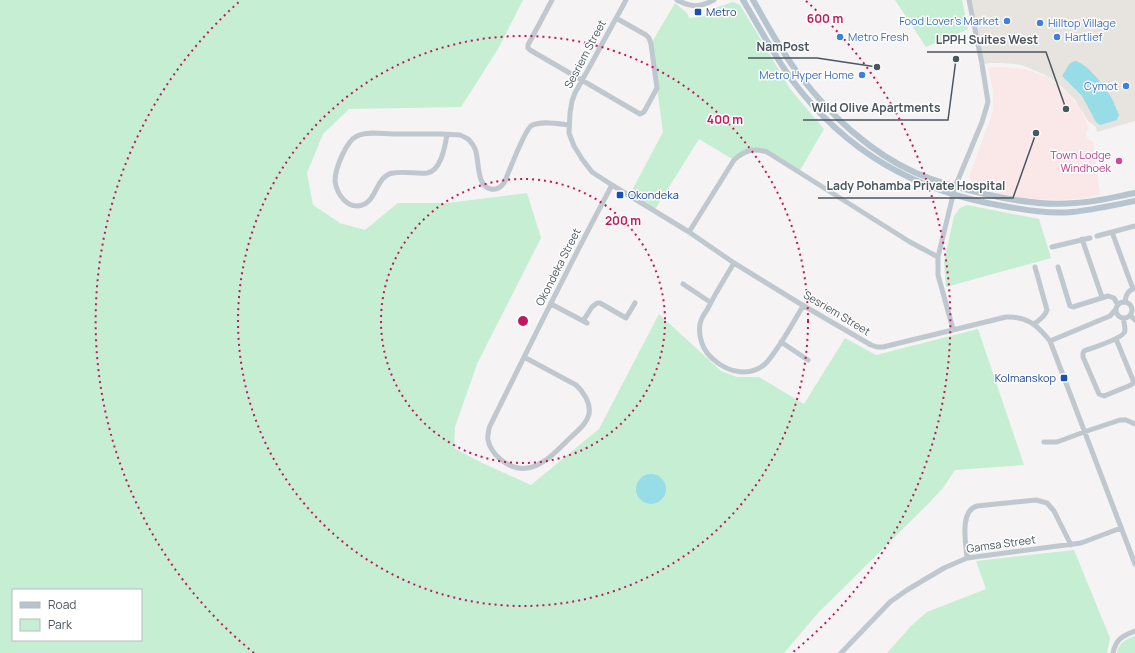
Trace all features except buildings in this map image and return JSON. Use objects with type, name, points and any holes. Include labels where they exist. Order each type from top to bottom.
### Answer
[{"type":"main road","points":[[744,0],[776,57],[793,81],[831,124],[868,154],[886,166],[928,186],[952,195],[1029,210],[1059,212],[1087,210],[1135,201]]},
{"type":"main road","points":[[753,0],[783,52],[800,76],[833,113],[855,133],[892,160],[915,172],[955,188],[1039,204],[1068,204],[1087,202],[1135,192]]},
{"type":"street","points":[[552,0],[528,45],[528,48],[640,114],[644,112],[657,88],[651,44],[646,35],[616,18]]},
{"type":"street","name":"Sesriem Street","points":[[626,0],[572,101],[569,133],[574,146],[592,172],[689,232],[734,263],[862,341],[877,346],[883,346],[1006,317],[1020,318],[1034,324],[1050,341],[1135,564]]},
{"type":"street","points":[[678,0],[688,5],[695,6],[707,4],[714,0]]},
{"type":"street","points":[[953,329],[938,275],[938,257],[952,195],[982,122],[988,102],[969,0]]},
{"type":"street","points":[[447,135],[440,161],[435,168],[428,172],[400,172],[387,175],[382,179],[370,201],[356,206],[348,204],[337,191],[335,182],[339,163],[351,140],[358,135],[367,134],[461,135],[469,140],[476,152],[480,178],[483,185],[486,188],[496,189],[504,183],[525,133],[531,126],[536,124],[552,123],[569,125]]},
{"type":"street","points":[[689,232],[734,160],[745,152],[759,150],[767,152],[910,242],[938,257]]},
{"type":"street","name":"Okondeka Street","points":[[524,357],[576,384],[586,397],[589,406],[589,414],[584,425],[546,460],[534,467],[520,469],[509,466],[498,457],[488,440],[489,428],[524,357],[612,185]]},
{"type":"street","points":[[1097,236],[1135,226]]},
{"type":"street","points":[[1112,232],[1134,288],[1126,294],[1125,302]]},
{"type":"street","points":[[1052,247],[1090,238]]},
{"type":"street","points":[[1082,239],[1102,298]]},
{"type":"street","points":[[734,263],[710,302],[700,322],[701,341],[706,352],[713,360],[724,368],[741,373],[755,370],[766,362],[781,342],[803,306]]},
{"type":"street","points":[[1034,324],[1046,314],[1035,267]]},
{"type":"street","points":[[1058,267],[1070,306],[1076,307],[1112,296],[1117,307],[1117,314],[1122,318],[1125,331],[1123,334],[1116,339],[1084,351],[1083,354],[1101,396],[1133,383],[1116,339]]},
{"type":"street","points":[[684,284],[710,302]]},
{"type":"street","points":[[1050,341],[1110,316],[1121,303],[1125,302]]},
{"type":"street","points":[[1110,316],[1122,318],[1128,317],[1132,308],[1125,302]]},
{"type":"street","points":[[551,304],[585,322],[592,307],[596,303],[600,303],[624,321],[636,303]]},
{"type":"street","points":[[1130,315],[1135,320]]},
{"type":"street","points":[[781,342],[808,360]]},
{"type":"street","points":[[1044,442],[1057,442],[1120,420],[1126,420],[1135,424]]},
{"type":"street","points":[[967,558],[965,522],[972,507],[977,506],[1036,500],[1047,503],[1054,511],[1071,545]]},
{"type":"street","name":"Gamsa Street","points":[[841,653],[890,602],[944,568],[967,558],[1081,544],[1121,528]]},
{"type":"street","points":[[1113,653],[1120,638],[1135,631]]},
{"type":"shaded area","points":[[969,0],[1135,0],[1135,121],[1097,132],[1096,127],[1088,121],[1075,100],[1062,87],[1045,75],[1022,65],[1004,63],[982,64]]},
{"type":"shaded area","points":[[993,67],[1029,70],[1048,78],[1071,97],[1081,110],[1089,129],[1086,132],[1086,135],[1088,139],[1093,142],[1100,195],[1086,198],[1060,200],[1034,199],[1008,196],[973,186],[969,176],[993,110],[993,91],[988,68]]},
{"type":"green space","points":[[0,0],[523,0],[498,49],[461,107],[349,109],[323,134],[307,173],[313,205],[340,223],[365,230],[398,203],[447,203],[527,193],[541,238],[477,364],[455,427],[454,448],[482,463],[531,485],[599,429],[659,314],[721,371],[737,377],[759,377],[804,404],[845,338],[876,355],[978,329],[1024,465],[955,470],[943,488],[818,613],[784,653],[0,653]]},
{"type":"green space","points":[[895,0],[962,0],[968,29],[926,47]]},
{"type":"green space","points":[[733,2],[740,5],[791,90],[824,129],[799,172],[767,152],[753,150],[734,160],[699,139],[654,211],[629,196],[663,132],[651,44],[675,3],[687,13],[689,18],[710,14],[712,9]]},
{"type":"green space","points":[[967,205],[1039,219],[1051,258],[946,287],[944,262],[954,216],[960,208]]},
{"type":"green space","points":[[1074,550],[1110,638],[1107,653],[887,653],[911,626],[927,612],[986,589],[976,561]]},
{"type":"green space","points":[[1135,636],[1135,653],[1117,653],[1119,646],[1123,642]]},
{"type":"water","points":[[1075,61],[1085,66],[1105,87],[1119,115],[1117,120],[1100,125],[1096,122],[1082,96],[1062,76],[1070,63]]},
{"type":"water","points":[[651,474],[662,478],[666,489],[662,500],[651,504],[640,500],[636,489],[640,478]]},
{"type":"place","name":"Metro","points":[[698,12]]},
{"type":"place","name":"Food Lover's Market","points":[[1007,21]]},
{"type":"place","name":"Hilltop Village","points":[[1040,23]]},
{"type":"place","name":"Metro Fresh","points":[[840,37]]},
{"type":"place","name":"Hartlief","points":[[1057,37]]},
{"type":"place","name":"Wild Olive Apartments","points":[[956,59]]},
{"type":"place","name":"NamPost","points":[[877,67]]},
{"type":"place","name":"Metro Hyper Home","points":[[862,75]]},
{"type":"place","name":"Cymot","points":[[1126,86]]},
{"type":"place","name":"LPPH Suites West","points":[[1066,109]]},
{"type":"place","name":"Lady Pohamba Private Hospital","points":[[1036,133]]},
{"type":"place","name":"Town Lodge Windhoek","points":[[1119,161]]},
{"type":"place","name":"Okondeka","points":[[620,195]]},
{"type":"place","name":"Kolmanskop","points":[[1064,378]]}]
